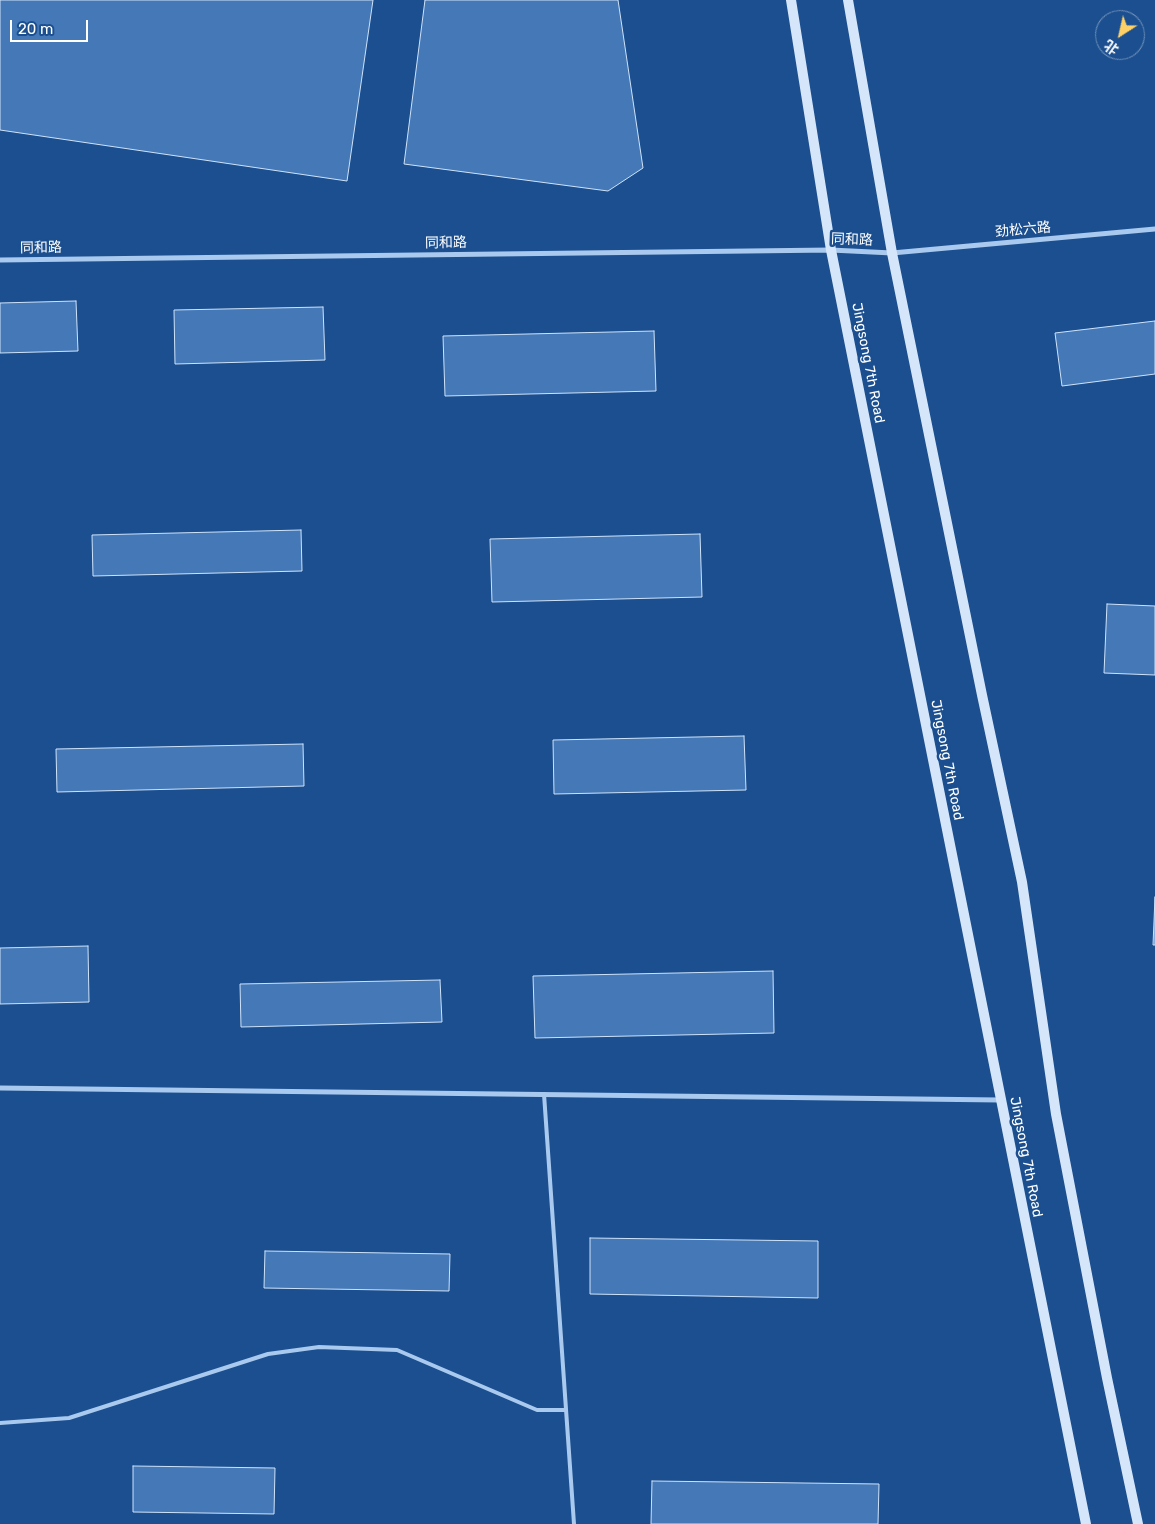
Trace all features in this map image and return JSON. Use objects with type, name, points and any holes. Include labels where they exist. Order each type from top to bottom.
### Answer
[{"type":"main road","name":"Jingsong 7th Road","points":[[791,0],[831,250],[1086,1524]]},
{"type":"main road","points":[[848,0],[892,253],[1022,882],[1056,1114],[1106,1378],[1138,1524]]},
{"type":"street","name":"劲松六路","points":[[892,253],[1155,229]]},
{"type":"street","name":"同和路","points":[[0,260],[831,250],[892,253]]},
{"type":"street","points":[[0,1088],[1000,1100]]},
{"type":"lane","points":[[544,1094],[574,1524]]},
{"type":"lane","points":[[0,1423],[69,1418],[268,1354],[319,1347],[397,1350],[537,1410],[566,1410]]},
{"type":"building","points":[[0,0],[373,0],[347,181],[0,130]]},
{"type":"building","points":[[425,0],[618,0],[643,168],[608,191],[404,164]]},
{"type":"building","points":[[76,301],[78,351],[0,353],[0,303]]},
{"type":"building","points":[[323,307],[325,360],[175,364],[174,310]]},
{"type":"building","points":[[1155,321],[1155,374],[1062,386],[1055,333]]},
{"type":"building","points":[[654,331],[656,391],[445,396],[443,336]]},
{"type":"building","points":[[301,530],[302,571],[93,576],[92,535]]},
{"type":"building","points":[[700,534],[702,597],[492,602],[490,539]]},
{"type":"building","points":[[1107,604],[1155,606],[1155,675],[1104,673]]},
{"type":"building","points":[[744,736],[746,790],[554,794],[553,740]]},
{"type":"building","points":[[303,744],[304,786],[57,792],[56,749]]},
{"type":"building","points":[[1155,897],[1155,945],[1153,945]]},
{"type":"building","points":[[88,946],[89,1002],[0,1004],[0,948]]},
{"type":"building","points":[[773,971],[774,1033],[535,1038],[533,976]]},
{"type":"building","points":[[440,980],[442,1022],[241,1027],[240,984]]},
{"type":"building","points":[[590,1238],[818,1241],[818,1298],[590,1294]]},
{"type":"building","points":[[265,1251],[450,1254],[449,1291],[264,1288]]},
{"type":"building","points":[[133,1466],[275,1468],[274,1514],[133,1512]]},
{"type":"building","points":[[652,1481],[879,1484],[878,1524],[651,1524]]}]
